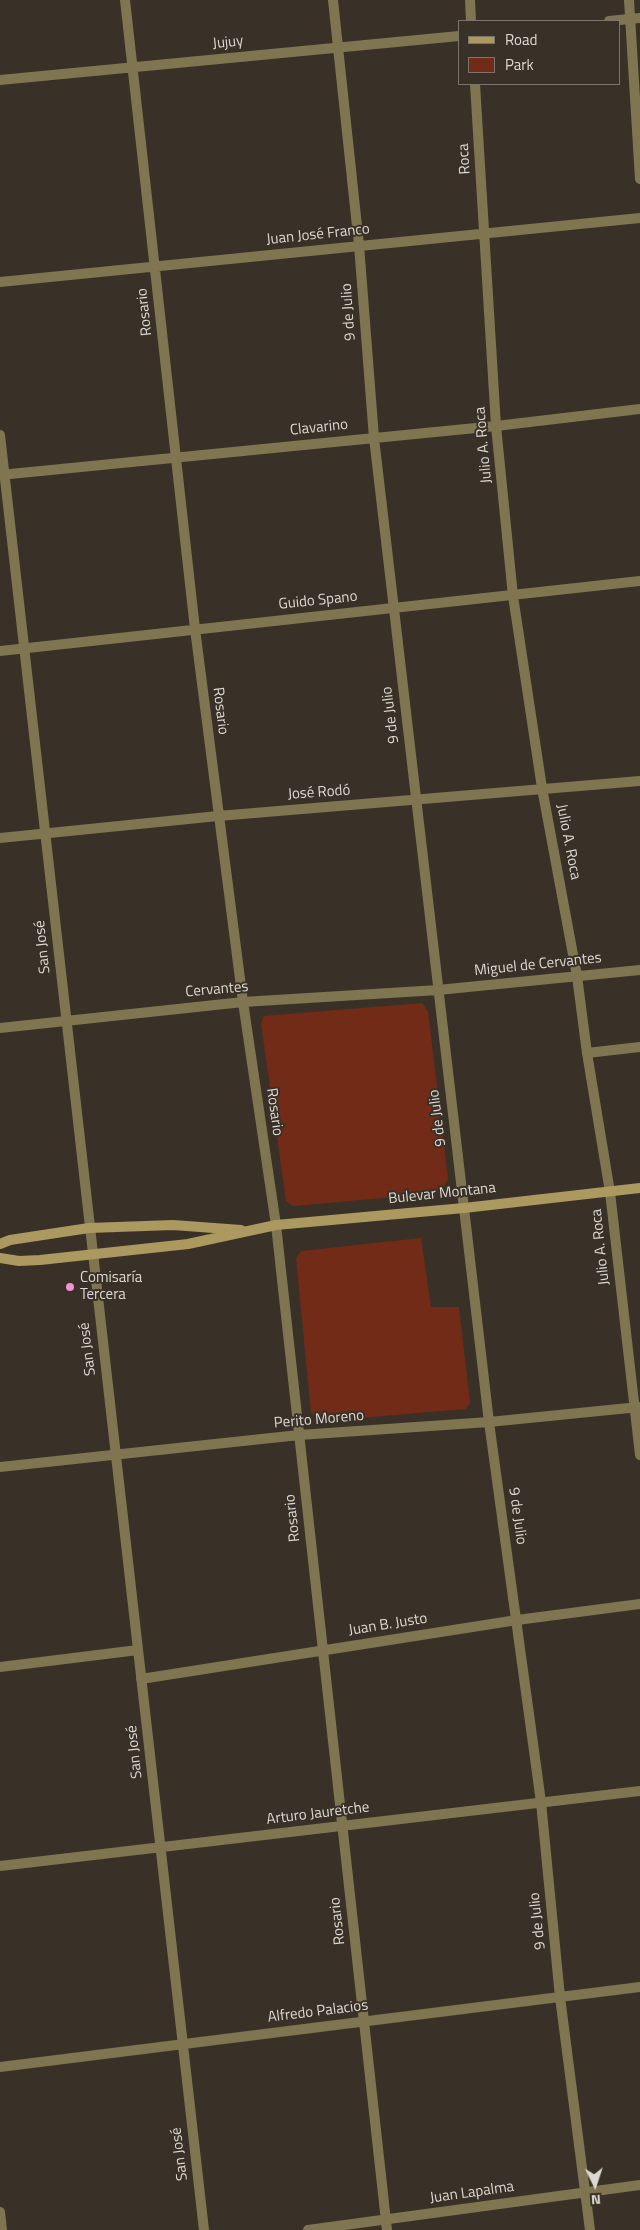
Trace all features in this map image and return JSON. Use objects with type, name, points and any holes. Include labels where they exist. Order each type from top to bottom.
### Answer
[{"type":"main road","name":"Bulevar Montana","points":[[0,1258],[19,1261],[188,1244],[276,1226],[464,1208],[640,1188]]},
{"type":"main road","name":"Bulevar Montana","points":[[0,1244],[10,1240],[89,1228],[173,1225],[247,1231]]},
{"type":"street","name":"Rosario","points":[[125,0],[194,629],[243,1002],[276,1226],[386,2225]]},
{"type":"street","name":"9 de Julio","points":[[333,0],[359,245],[374,438],[489,1422],[541,1802],[560,1997],[590,2230]]},
{"type":"street","points":[[470,0],[471,20]]},
{"type":"street","points":[[629,0],[635,19],[640,179]]},
{"type":"street","points":[[620,20],[635,19]]},
{"type":"street","name":"Jujuy","points":[[0,80],[458,36]]},
{"type":"street","name":"Roca","points":[[475,85],[484,233]]},
{"type":"street","name":"Juan José Franco","points":[[0,282],[640,218]]},
{"type":"street","name":"Julio A. Roca","points":[[484,233],[496,426],[513,596],[542,788],[577,976],[587,1053],[610,1192],[637,1407],[640,1455]]},
{"type":"street","name":"Clavarino","points":[[2,474],[496,426],[640,409]]},
{"type":"street","name":"San José","points":[[0,435],[2,474],[24,648],[204,2230]]},
{"type":"street","name":"Guido Spano","points":[[0,651],[640,582]]},
{"type":"street","name":"José Rodó","points":[[0,838],[218,816],[640,781]]},
{"type":"street","name":"Miguel de Cervantes","points":[[438,990],[640,970]]},
{"type":"street","name":"Cervantes","points":[[0,1028],[243,1002],[438,990]]},
{"type":"street","points":[[587,1053],[640,1047]]},
{"type":"street","name":"Perito Moreno","points":[[0,1467],[299,1436],[489,1422],[637,1407]]},
{"type":"street","name":"Juan B. Justo","points":[[141,1679],[517,1620],[640,1604]]},
{"type":"street","points":[[0,1667],[138,1650]]},
{"type":"street","name":"Arturo Jauretche","points":[[0,1866],[640,1790]]},
{"type":"street","name":"Alfredo Palacios","points":[[0,2067],[640,1988]]},
{"type":"street","name":"Juan Lapalma","points":[[308,2230],[386,2225],[640,2185]]},
{"type":"street","points":[[0,2212],[2,2230]]},
{"type":"green space","points":[[422,1003],[428,1011],[448,1179],[440,1193],[293,1206],[286,1201],[261,1023],[264,1016]]},
{"type":"green space","points":[[421,1238],[431,1307],[459,1307],[470,1402],[466,1409],[324,1421],[311,1413],[296,1258],[301,1251]]},
{"type":"place","name":"Comisaría Tercera","points":[[70,1287]]}]
